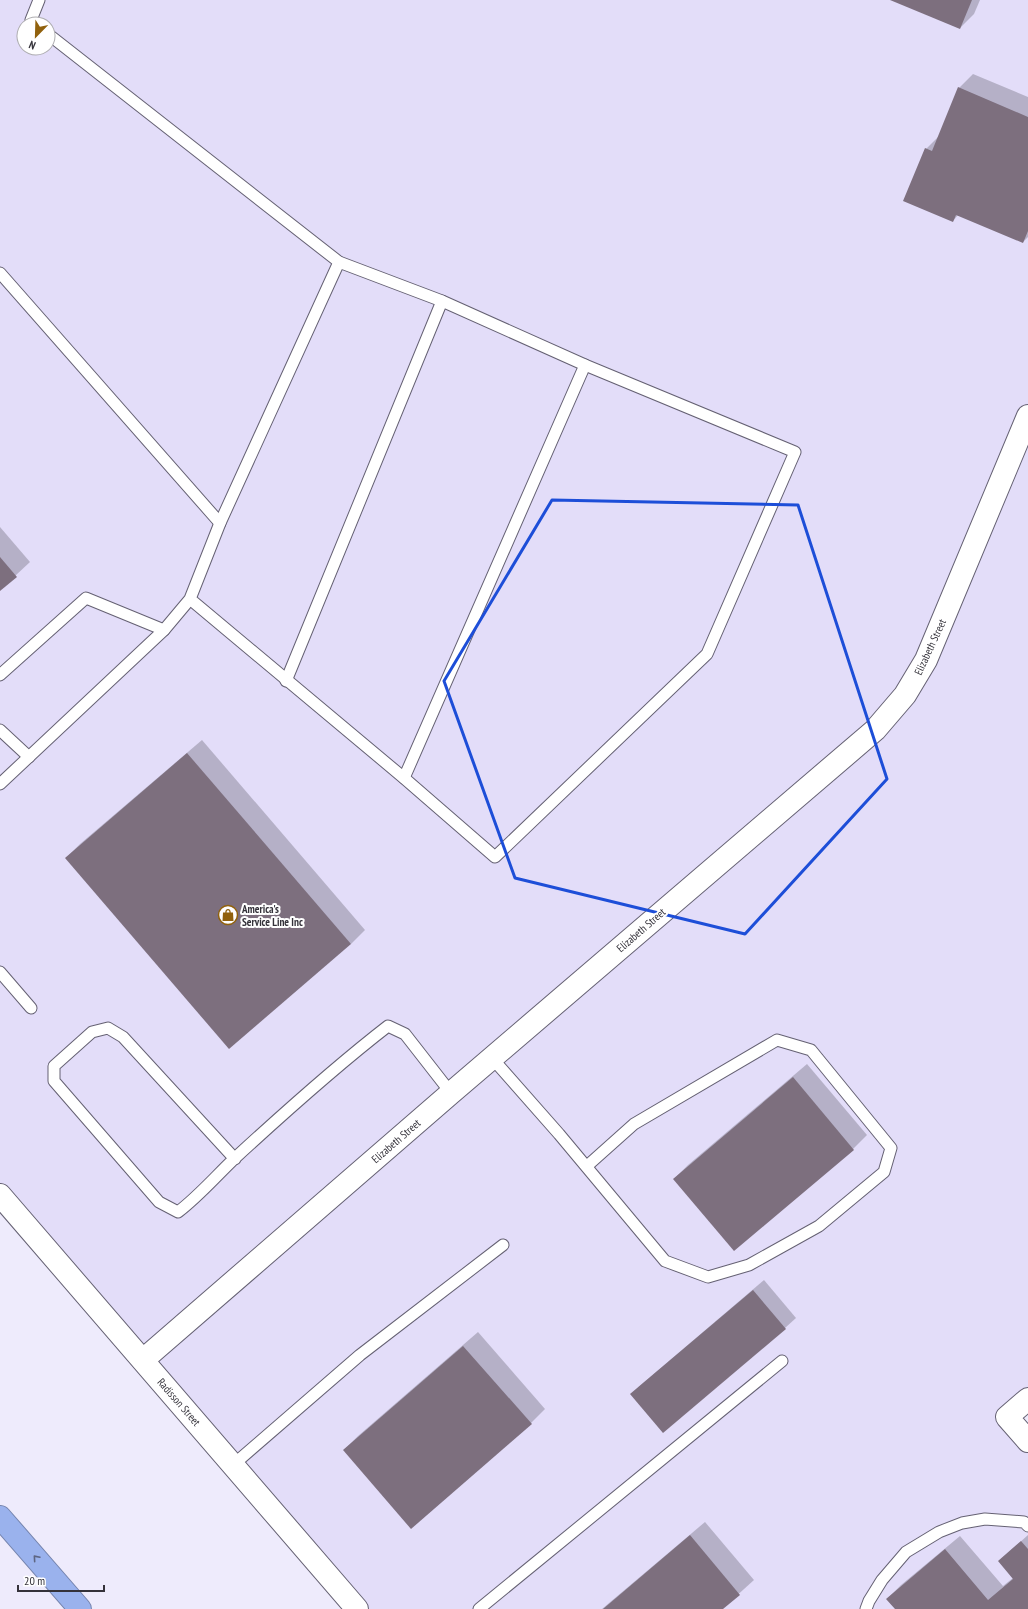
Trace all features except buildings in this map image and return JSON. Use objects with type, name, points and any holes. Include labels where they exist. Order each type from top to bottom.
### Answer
[{"type":"highway","points":[[0,1517],[80,1609]]},
{"type":"street","name":"Elizabeth Street","points":[[143,1360],[451,1093],[875,730],[905,695],[926,660],[1028,416]]},
{"type":"street","name":"Radisson Street","points":[[0,1195],[358,1609]]},
{"type":"street","points":[[1028,1399],[1007,1417],[1028,1441]]},
{"type":"lane","points":[[33,16],[39,0]]},
{"type":"lane","points":[[56,40],[339,262],[442,301],[585,365],[795,452],[707,654],[495,856],[190,599]]},
{"type":"lane","points":[[0,784],[164,630],[190,599],[220,523],[339,262]]},
{"type":"lane","points":[[0,273],[220,523]]},
{"type":"lane","points":[[286,681],[442,301]]},
{"type":"lane","points":[[404,778],[585,365]]},
{"type":"lane","points":[[0,676],[86,598],[164,630]]},
{"type":"lane","points":[[0,730],[29,757]]},
{"type":"lane","points":[[0,972],[31,1008]]},
{"type":"lane","points":[[235,1159],[123,1037],[108,1028],[92,1032],[54,1066],[54,1080],[158,1202],[178,1212],[194,1200],[235,1159],[356,1051],[388,1026],[405,1034],[451,1093]]},
{"type":"lane","points":[[492,1058],[587,1166],[665,1261],[708,1277],[750,1265],[819,1226],[884,1172],[891,1148],[811,1050],[777,1040],[634,1124],[587,1166]]},
{"type":"lane","points":[[233,1465],[360,1355],[503,1245]]},
{"type":"lane","points":[[479,1609],[782,1361]]},
{"type":"lane","points":[[866,1609],[869,1601],[882,1580],[906,1552],[939,1532],[962,1523],[986,1519],[1027,1522]]},
{"type":"highlighted area","points":[[552,500],[798,505],[887,779],[745,934],[515,878],[444,681]]},
{"type":"shaded area","points":[[0,0],[1028,0],[1028,1399],[1007,1417],[1028,1441],[1028,1609],[357,1609],[0,1195]]},
{"type":"place","name":"America's Service Line Inc","points":[[228,915]]}]
